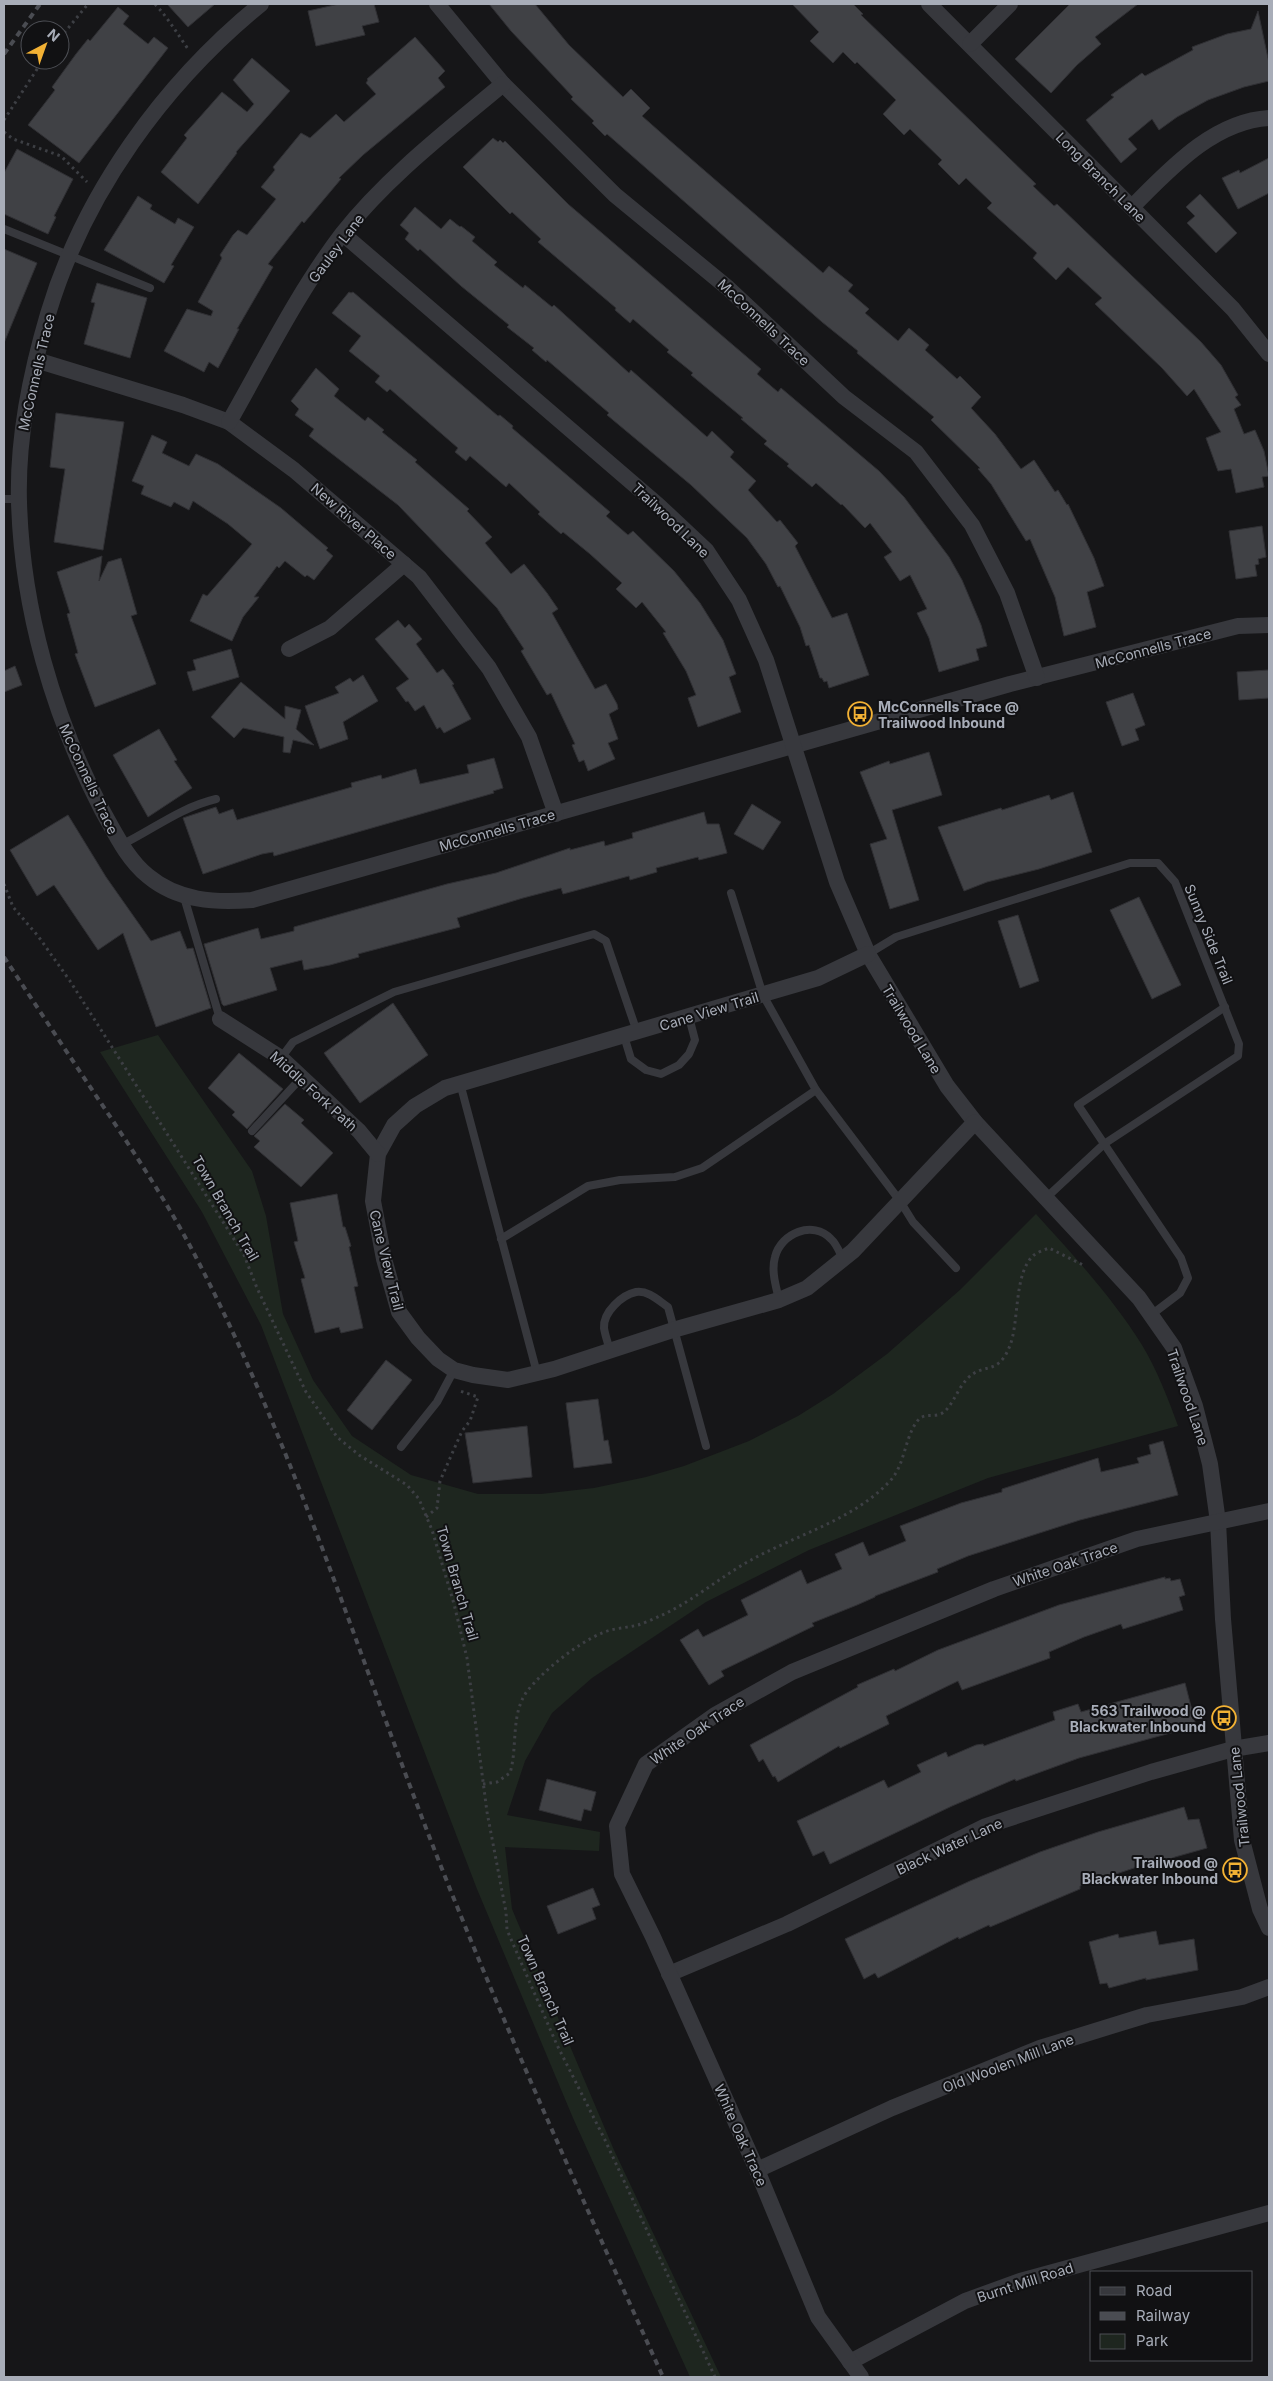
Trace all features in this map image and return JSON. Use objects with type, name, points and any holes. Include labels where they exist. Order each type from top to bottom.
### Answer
[{"type":"street","name":"McConnells Trace","points":[[260,4],[197,63],[142,128],[103,190],[69,254],[49,312],[36,360],[22,425],[11,499],[31,604],[55,704],[88,784],[121,846],[148,877],[184,897],[221,902],[252,900],[1037,678],[1238,626],[1269,625]]},
{"type":"street","name":"McConnells Trace","points":[[437,4],[503,84],[615,195],[728,288],[844,397],[916,452],[972,525],[1007,593],[1037,678]]},
{"type":"street","name":"Long Branch Lane","points":[[929,4],[1233,309],[1269,354]]},
{"type":"street","points":[[970,44],[1010,4]]},
{"type":"street","name":"Gauley Lane","points":[[229,422],[300,298],[342,234],[400,171],[503,84]]},
{"type":"street","points":[[1132,207],[1173,166],[1195,148],[1218,134],[1242,124],[1269,118]]},
{"type":"street","name":"Trailwood Lane","points":[[342,234],[658,505],[706,550],[739,600],[766,660],[837,882],[868,954],[947,1086],[976,1122],[1107,1261],[1139,1298],[1174,1348],[1194,1406],[1210,1464],[1218,1522],[1233,1749],[1242,1840],[1260,1909],[1269,1928]]},
{"type":"street","name":"New River Place","points":[[36,360],[184,404],[229,422],[294,470],[419,577],[489,668],[529,737],[556,814]]},
{"type":"street","points":[[288,649],[330,628],[404,564]]},
{"type":"street","name":"Cane View Trail","points":[[868,954],[818,978],[445,1088],[415,1106],[394,1126],[378,1154],[373,1201],[384,1259],[399,1312],[418,1338],[438,1359],[454,1370],[474,1376],[508,1380],[779,1300],[807,1288],[843,1259],[976,1122]]},
{"type":"street","name":"Middle Fork Path","points":[[220,1019],[281,1058],[359,1131],[378,1154]]},
{"type":"street","name":"White Oak Trace","points":[[861,2377],[818,2316],[757,2170],[622,1874],[617,1826],[646,1764],[715,1715],[792,1672],[1012,1583],[1137,1539],[1269,1511]]},
{"type":"street","name":"Black Water Lane","points":[[669,1974],[795,1920],[986,1826],[1151,1772],[1233,1749],[1269,1743]]},
{"type":"street","name":"Old Woolen Mill Lane","points":[[757,2170],[892,2108],[1040,2048],[1147,2016],[1242,1997],[1269,1986]]},
{"type":"street","name":"Burnt Mill Road","points":[[850,2362],[965,2302],[1020,2281],[1269,2213]]},
{"type":"lane","points":[[4,230],[69,254],[150,288]]},
{"type":"lane","points":[[121,846],[172,814],[198,803],[216,799]]},
{"type":"lane","name":"Sunny Side Trail","points":[[868,954],[896,937],[1130,863],[1158,863],[1175,882],[1239,1044],[1238,1056],[1104,1144],[1047,1197]]},
{"type":"lane","points":[[731,893],[763,995],[816,1090],[900,1201],[913,1222],[956,1268]]},
{"type":"lane","points":[[184,897],[220,1019]]},
{"type":"lane","points":[[281,1058],[293,1042],[394,992],[594,934],[606,941],[630,1034],[631,1059],[646,1070],[661,1074],[679,1065],[689,1054],[695,1040],[689,1017]]},
{"type":"lane","points":[[1151,1315],[1180,1293],[1188,1278],[1181,1258],[1078,1105],[1225,1007]]},
{"type":"lane","points":[[252,1131],[302,1077]]},
{"type":"lane","points":[[460,1083],[537,1373]]},
{"type":"lane","points":[[501,1239],[588,1186],[620,1180],[675,1177],[702,1168],[816,1090]]},
{"type":"lane","points":[[779,1300],[773,1271],[775,1255],[782,1243],[798,1230],[814,1230],[831,1238],[843,1259]]},
{"type":"lane","points":[[610,1351],[604,1326],[609,1312],[619,1301],[637,1292],[652,1296],[668,1307],[706,1446]]},
{"type":"lane","points":[[401,1447],[446,1387],[454,1370]]},
{"type":"path","points":[[70,26],[88,4]]},
{"type":"path","points":[[155,4],[167,16],[173,29],[197,63]]},
{"type":"path","points":[[4,120],[35,70]]},
{"type":"path","points":[[4,132],[13,139],[61,156],[78,175],[103,190]]},
{"type":"path","name":"Town Branch Trail","points":[[4,884],[13,907],[38,936],[70,982],[244,1255],[257,1288],[306,1392],[337,1436],[359,1455],[407,1485],[419,1499],[454,1604],[467,1658],[483,1784],[507,1930],[557,2045],[605,2140],[715,2377]]},
{"type":"path","points":[[483,1784],[497,1782],[510,1773],[520,1705],[528,1691],[567,1654],[604,1632],[640,1625],[664,1615],[750,1560],[863,1503],[890,1481],[904,1454],[912,1430],[920,1418],[928,1414],[937,1416],[945,1412],[957,1390],[970,1376],[996,1367],[1003,1361],[1010,1346],[1016,1323],[1024,1269],[1034,1255],[1049,1248],[1097,1273],[1107,1261]]},
{"type":"path","points":[[426,1516],[436,1508],[440,1481],[462,1431],[470,1421],[478,1397],[446,1387]]},
{"type":"green space","points":[[158,1035],[252,1171],[266,1216],[283,1314],[313,1380],[352,1436],[411,1475],[478,1494],[541,1494],[594,1488],[646,1477],[684,1466],[749,1441],[798,1416],[833,1394],[887,1354],[961,1289],[1036,1214],[1092,1277],[1118,1310],[1142,1345],[1162,1384],[1178,1426],[988,1478],[809,1550],[706,1602],[592,1678],[552,1713],[525,1761],[507,1815],[600,1832],[599,1851],[505,1847],[512,1909],[614,2150],[721,2377],[690,2377],[573,2118],[477,1889],[261,1325],[202,1212],[100,1052]]},
{"type":"building","points":[[167,4],[215,4],[188,27]]},
{"type":"building","points":[[339,4],[374,4],[379,22],[362,26],[365,35],[316,46],[308,11]]},
{"type":"building","points":[[489,4],[535,4],[569,45],[623,97],[631,89],[650,108],[642,116],[668,139],[823,273],[829,266],[853,285],[848,291],[869,309],[865,313],[898,341],[909,328],[929,345],[925,350],[957,379],[960,376],[981,397],[971,408],[995,434],[1021,469],[1034,460],[1055,492],[1058,490],[1068,504],[1094,558],[1104,586],[1087,592],[1096,627],[1064,636],[1055,597],[1030,539],[1026,541],[991,484],[978,469],[980,468],[931,420],[934,417],[857,353],[858,351],[822,322],[607,134],[605,136],[592,123],[594,121],[571,99],[573,97],[511,31]]},
{"type":"building","points":[[792,4],[853,4],[863,14],[861,15],[1036,184],[1033,186],[1054,206],[1057,204],[1201,342],[1221,365],[1238,395],[1235,397],[1241,405],[1234,409],[1244,434],[1255,430],[1264,451],[1269,476],[1262,477],[1264,487],[1236,493],[1231,469],[1218,471],[1206,438],[1221,432],[1194,389],[1187,396],[1162,368],[1095,304],[1102,298],[1068,267],[1056,280],[1033,258],[1037,253],[987,208],[992,203],[966,178],[959,185],[938,164],[942,160],[910,129],[904,135],[883,114],[896,100],[857,62],[855,64],[843,52],[833,63],[810,41],[819,32]]},
{"type":"building","points":[[1070,4],[1138,4],[1095,37],[1101,44],[1077,65],[1051,93],[1015,59]]},
{"type":"building","points":[[118,7],[129,16],[123,24],[148,44],[154,37],[168,48],[79,163],[28,125],[55,90],[52,87],[64,70],[70,70],[70,62],[76,54],[88,39],[90,41]]},
{"type":"building","points":[[1258,11],[1269,63],[1269,81],[1244,87],[1208,100],[1177,117],[1159,130],[1152,119],[1128,139],[1137,149],[1121,163],[1086,120],[1114,97],[1111,95],[1142,73],[1145,76],[1193,50],[1192,47],[1227,34],[1251,29]]},
{"type":"building","points":[[415,37],[445,71],[438,78],[445,87],[363,155],[339,178],[341,179],[304,223],[302,221],[268,264],[273,267],[237,329],[239,329],[218,368],[209,362],[204,372],[164,351],[187,309],[211,316],[213,311],[198,302],[222,258],[220,255],[233,235],[238,230],[247,235],[276,199],[261,187],[275,170],[273,167],[301,133],[310,138],[336,114],[344,122],[376,94],[366,83],[367,79]]},
{"type":"building","points":[[252,58],[290,91],[236,152],[198,204],[161,172],[187,138],[184,135],[222,92],[247,112],[254,104],[233,80]]},
{"type":"building","points":[[493,138],[498,142],[500,140],[503,143],[505,141],[568,204],[761,369],[757,374],[778,392],[781,388],[879,471],[904,497],[949,557],[962,580],[981,625],[987,646],[976,649],[979,660],[939,672],[929,638],[917,613],[927,609],[910,575],[900,581],[884,557],[892,552],[870,523],[865,528],[842,504],[816,483],[812,487],[787,466],[789,464],[764,444],[767,441],[741,419],[743,418],[691,375],[693,373],[667,352],[669,350],[633,319],[630,323],[615,310],[616,308],[538,242],[541,239],[512,212],[510,214],[463,167]]},
{"type":"building","points":[[17,149],[73,179],[54,216],[56,217],[48,234],[4,214],[4,173]]},
{"type":"building","points":[[1269,158],[1269,193],[1238,209],[1222,178],[1239,170],[1240,173]]},
{"type":"building","points":[[1200,194],[1237,233],[1216,253],[1187,223],[1195,216],[1186,207]]},
{"type":"building","points":[[138,196],[152,205],[150,209],[175,224],[178,218],[194,227],[171,265],[174,266],[164,283],[104,250]]},
{"type":"building","points":[[415,207],[441,229],[450,219],[461,226],[475,237],[472,241],[497,262],[494,265],[523,288],[525,285],[552,307],[554,305],[629,373],[631,370],[707,437],[712,431],[734,452],[730,457],[756,481],[748,490],[777,522],[780,520],[798,543],[795,546],[832,618],[847,613],[869,675],[829,688],[827,681],[824,682],[820,678],[809,645],[806,646],[800,627],[780,586],[778,587],[766,564],[747,538],[691,485],[607,415],[609,413],[547,360],[546,362],[532,350],[534,348],[507,327],[509,325],[461,286],[420,249],[418,251],[405,239],[409,233],[400,225]]},
{"type":"building","points":[[4,249],[37,263],[4,343]]},
{"type":"building","points":[[97,283],[147,298],[130,358],[84,344],[95,303],[91,302]]},
{"type":"building","points":[[349,292],[353,292],[498,416],[500,415],[513,426],[512,428],[610,512],[606,516],[628,535],[633,531],[674,571],[700,603],[723,640],[736,674],[729,677],[741,712],[698,727],[688,698],[696,695],[686,671],[663,633],[666,632],[642,602],[636,608],[616,589],[622,583],[590,554],[563,532],[561,534],[538,514],[540,512],[509,483],[506,487],[470,456],[466,461],[455,452],[458,448],[390,389],[387,392],[375,382],[380,376],[349,351],[361,336],[332,313]]},
{"type":"building","points":[[316,368],[339,389],[334,396],[365,421],[368,417],[384,430],[382,432],[417,460],[415,462],[469,509],[467,511],[492,537],[485,543],[511,574],[524,564],[547,593],[558,609],[552,613],[595,689],[606,684],[617,704],[618,709],[609,714],[618,739],[608,743],[615,759],[588,771],[584,760],[579,762],[572,745],[575,744],[551,693],[547,695],[521,651],[524,649],[497,608],[398,505],[309,436],[314,429],[295,415],[299,409],[291,401]]},
{"type":"building","points":[[56,413],[124,422],[103,550],[54,542],[65,469],[50,467]]},
{"type":"building","points":[[152,435],[167,442],[162,453],[189,466],[196,454],[218,464],[281,508],[328,548],[326,550],[333,556],[314,580],[307,575],[305,577],[285,561],[279,568],[277,566],[254,597],[259,597],[243,617],[232,641],[190,621],[203,594],[207,596],[252,544],[228,524],[193,501],[189,510],[174,502],[171,507],[141,494],[144,486],[132,481]]},
{"type":"building","points":[[1262,526],[1266,557],[1258,559],[1259,564],[1255,565],[1257,576],[1236,579],[1229,531]]},
{"type":"building","points":[[102,556],[99,581],[108,562],[121,558],[137,614],[131,616],[156,684],[95,707],[75,654],[78,653],[67,614],[70,613],[57,572]]},
{"type":"building","points":[[398,620],[405,628],[409,624],[422,639],[416,644],[437,673],[443,669],[454,684],[452,685],[471,719],[444,733],[440,727],[437,729],[424,705],[415,711],[408,701],[406,702],[396,688],[409,679],[375,639]]},
{"type":"building","points":[[231,649],[239,677],[193,691],[187,672],[196,670],[193,660]]},
{"type":"building","points":[[15,666],[22,685],[4,692],[4,671]]},
{"type":"building","points":[[1269,670],[1269,698],[1239,700],[1237,672]]},
{"type":"building","points":[[363,675],[378,701],[343,722],[348,739],[320,749],[305,706],[339,693],[335,687],[350,678],[353,682]]},
{"type":"building","points":[[241,682],[285,719],[285,706],[301,710],[296,729],[314,745],[293,740],[290,753],[283,752],[284,737],[243,728],[234,738],[211,717]]},
{"type":"building","points":[[1133,693],[1145,725],[1135,729],[1139,740],[1122,746],[1106,702]]},
{"type":"building","points":[[159,729],[177,760],[174,761],[192,788],[148,817],[113,755]]},
{"type":"building","points":[[929,752],[942,795],[892,810],[919,900],[890,909],[870,844],[887,839],[860,772],[889,761],[890,764]]},
{"type":"building","points":[[494,758],[503,788],[493,791],[494,793],[274,856],[273,852],[262,854],[203,874],[183,818],[216,807],[219,814],[233,809],[237,820],[352,787],[351,783],[381,775],[382,779],[416,769],[420,784],[469,773],[467,765]]},
{"type":"building","points":[[1073,792],[1092,852],[1039,869],[987,882],[964,891],[938,827],[1049,795],[1051,800]]},
{"type":"building","points":[[752,804],[781,822],[763,850],[734,834]]},
{"type":"building","points":[[704,812],[707,824],[719,824],[727,853],[699,860],[698,857],[656,868],[657,872],[630,880],[629,876],[563,894],[561,888],[523,898],[457,918],[460,927],[358,954],[359,957],[330,965],[304,970],[302,960],[270,968],[277,990],[224,1006],[222,1004],[204,944],[258,928],[261,939],[294,931],[294,927],[447,884],[496,873],[570,848],[570,850],[604,841],[605,846],[633,838],[632,833]]},
{"type":"building","points":[[68,815],[106,877],[151,941],[180,931],[187,949],[193,948],[211,1008],[156,1027],[123,933],[98,950],[54,885],[37,896],[10,850]]},
{"type":"building","points":[[1139,897],[1181,985],[1152,999],[1110,910]]},
{"type":"building","points":[[1018,915],[1039,981],[1020,988],[998,921]]},
{"type":"building","points":[[393,1003],[428,1055],[360,1103],[324,1053]]},
{"type":"building","points":[[239,1053],[283,1089],[247,1129],[232,1115],[235,1112],[208,1088]]},
{"type":"building","points":[[285,1104],[304,1120],[301,1123],[333,1153],[301,1187],[254,1147],[260,1141],[254,1136]]},
{"type":"building","points":[[337,1194],[343,1227],[345,1227],[351,1246],[349,1247],[358,1286],[354,1287],[363,1328],[341,1333],[339,1327],[315,1333],[301,1279],[305,1278],[294,1242],[298,1241],[290,1203]]},
{"type":"building","points":[[386,1360],[412,1380],[372,1430],[347,1410]]},
{"type":"building","points":[[598,1399],[604,1441],[608,1440],[612,1463],[574,1468],[566,1403]]},
{"type":"building","points":[[527,1426],[532,1477],[473,1483],[465,1433]]},
{"type":"building","points":[[1163,1441],[1178,1495],[1080,1520],[968,1556],[937,1569],[938,1572],[812,1623],[814,1626],[721,1671],[724,1676],[709,1685],[680,1640],[698,1629],[703,1637],[748,1615],[741,1600],[801,1570],[807,1584],[842,1569],[835,1554],[863,1542],[869,1556],[906,1541],[900,1526],[961,1503],[1002,1492],[1002,1489],[1098,1458],[1101,1472],[1139,1463],[1137,1458],[1151,1454],[1149,1445]]},
{"type":"building","points":[[1165,1577],[1165,1579],[1170,1578],[1171,1581],[1180,1579],[1185,1595],[1179,1597],[1183,1610],[1123,1629],[1121,1624],[1084,1637],[1049,1652],[1050,1658],[962,1690],[958,1681],[886,1716],[889,1724],[840,1748],[839,1746],[778,1782],[763,1759],[759,1762],[750,1745],[858,1687],[857,1685],[894,1669],[895,1671],[938,1650],[1059,1605]]},
{"type":"building","points":[[1185,1683],[1196,1726],[1079,1758],[1016,1781],[1015,1779],[952,1806],[830,1864],[824,1851],[813,1856],[797,1821],[884,1780],[888,1788],[921,1772],[917,1765],[946,1752],[948,1757],[976,1745],[983,1744],[984,1746],[1055,1720],[1053,1712],[1078,1704],[1081,1712]]},
{"type":"building","points":[[547,1779],[596,1792],[591,1811],[584,1809],[581,1821],[539,1810]]},
{"type":"building","points":[[1184,1807],[1188,1820],[1199,1819],[1207,1848],[1175,1857],[1148,1868],[1146,1864],[1080,1886],[1080,1889],[990,1927],[989,1925],[959,1939],[958,1937],[878,1978],[875,1973],[864,1979],[845,1939],[970,1881],[1040,1852],[1098,1832]]},
{"type":"building","points":[[593,1888],[600,1905],[592,1908],[596,1919],[558,1934],[547,1906]]},
{"type":"building","points":[[1156,1931],[1159,1945],[1194,1939],[1198,1970],[1146,1980],[1146,1978],[1109,1988],[1107,1983],[1100,1984],[1089,1942],[1118,1934],[1119,1938]]},
{"type":"railway","points":[[4,54],[40,4]]},
{"type":"railway","points":[[4,957],[156,1188],[189,1244],[233,1333],[265,1404],[294,1476],[403,1768],[486,1977],[663,2377]]},
{"type":"place","name":"McConnells Trace @ Trailwood Inbound","points":[[860,714]]},
{"type":"place","name":"563 Trailwood @ Blackwater Inbound","points":[[1224,1718]]},
{"type":"place","name":"Trailwood @ Blackwater Inbound","points":[[1235,1870]]}]
